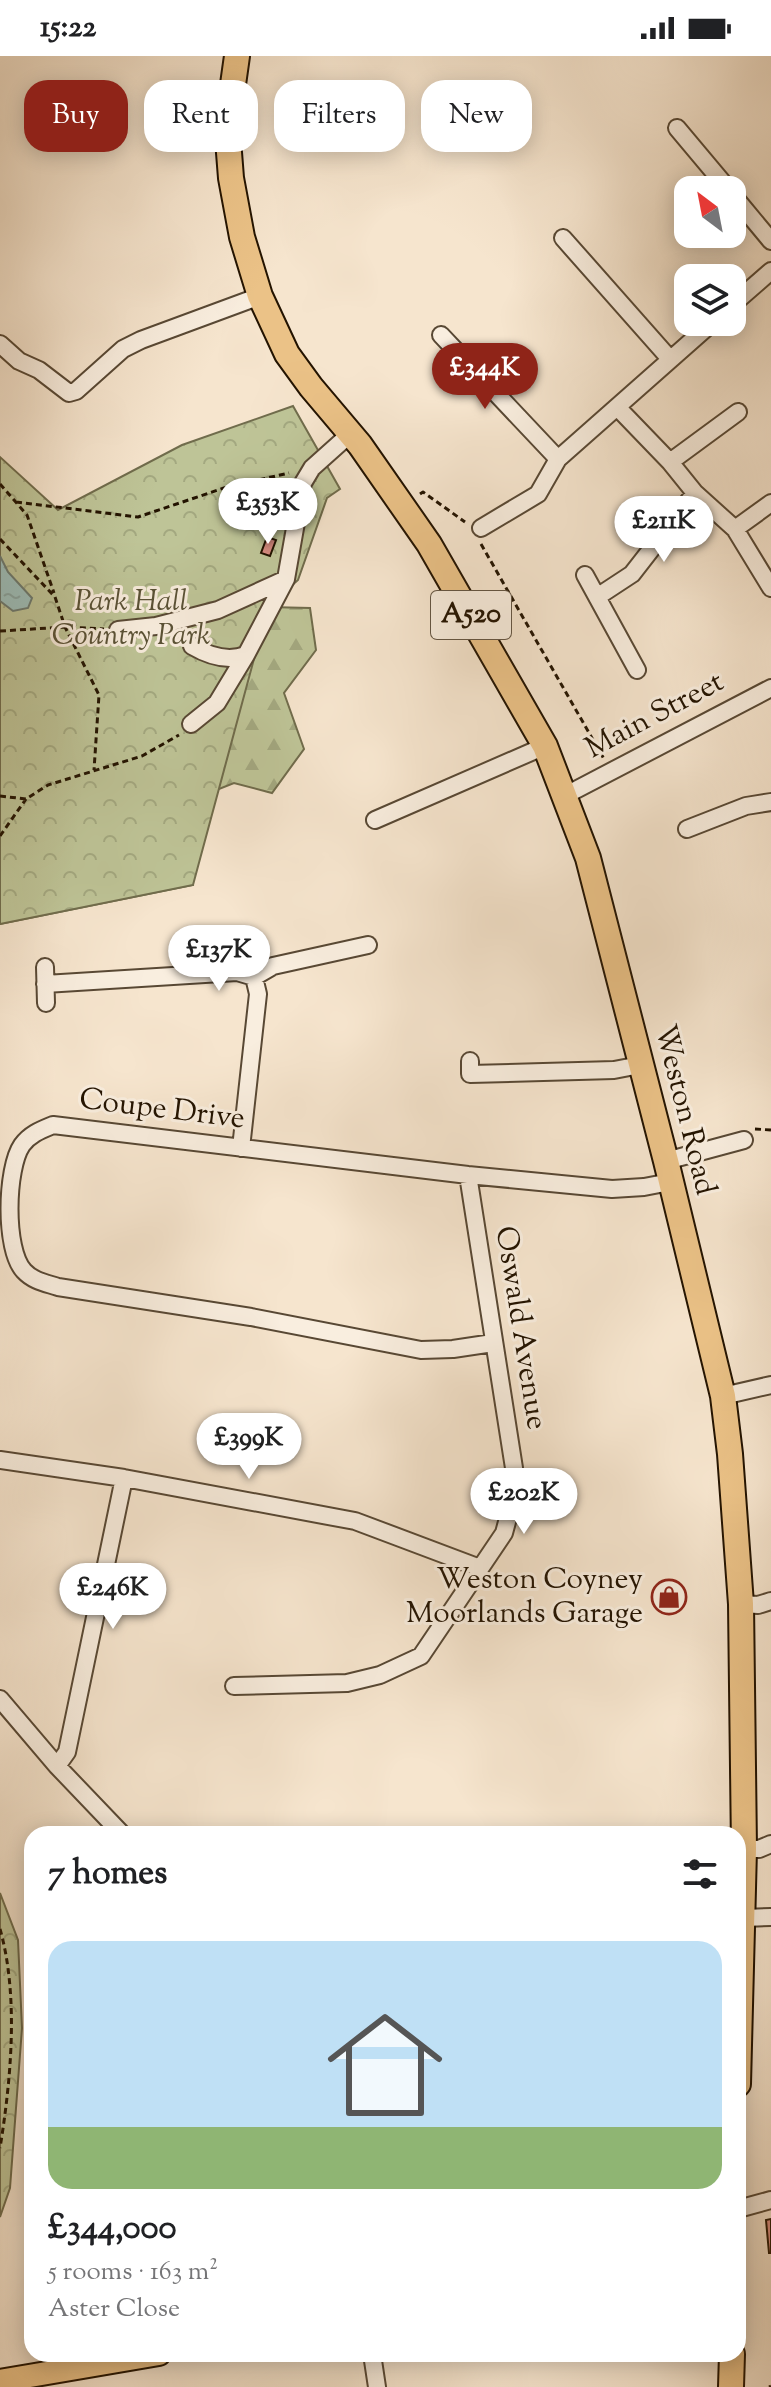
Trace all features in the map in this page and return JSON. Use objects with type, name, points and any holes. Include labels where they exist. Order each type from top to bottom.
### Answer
[{"type":"highway","name":"A520","points":[[237,56],[227,127],[231,178],[242,237],[260,296],[287,354],[355,440]]},
{"type":"highway","name":"Weston Road","points":[[355,440],[404,506],[454,585],[545,746],[588,858],[723,1396],[741,1604],[744,1826]]},
{"type":"highway","points":[[731,2387],[732,2362]]},
{"type":"main road","points":[[0,2381],[112,2362]]},
{"type":"street","points":[[677,128],[717,176]]},
{"type":"street","points":[[746,211],[771,241]]},
{"type":"street","points":[[563,238],[670,359]]},
{"type":"street","points":[[746,293],[771,271]]},
{"type":"street","points":[[0,344],[19,361],[39,370],[69,393],[76,391],[123,349],[260,296]]},
{"type":"street","points":[[441,335],[558,459]]},
{"type":"street","points":[[476,527],[538,494],[558,459],[697,336]]},
{"type":"street","points":[[617,407],[695,493],[735,529],[771,588]]},
{"type":"street","points":[[670,462],[738,412]]},
{"type":"street","points":[[191,724],[217,703],[286,579],[303,483],[312,468],[355,440]]},
{"type":"street","points":[[597,597],[632,574],[695,493]]},
{"type":"street","points":[[735,529],[771,503]]},
{"type":"street","points":[[585,575],[637,670]]},
{"type":"street","points":[[118,630],[156,626],[218,610],[286,579]]},
{"type":"street","points":[[192,646],[203,653],[233,660],[246,655]]},
{"type":"street","name":"Main Street","points":[[566,795],[770,692]]},
{"type":"street","points":[[375,820],[545,746]]},
{"type":"street","points":[[687,829],[746,806],[771,802]]},
{"type":"street","points":[[45,984],[237,972],[254,977],[273,966],[370,942]]},
{"type":"street","points":[[45,967],[46,1003]]},
{"type":"street","points":[[241,1148],[258,994],[254,977]]},
{"type":"street","points":[[470,1061],[470,1074],[614,1070],[640,1065]]},
{"type":"street","name":"Coupe Drive","points":[[493,1343],[421,1350],[251,1317],[58,1287],[37,1281],[24,1272],[13,1254],[9,1228],[14,1161],[22,1144],[34,1133],[53,1125],[468,1175],[612,1189],[644,1187],[668,1171],[744,1140]]},
{"type":"street","name":"Oswald Avenue","points":[[234,1686],[347,1683],[380,1675],[421,1656],[504,1533],[511,1507],[514,1468],[468,1175]]},
{"type":"street","points":[[723,1396],[771,1385]]},
{"type":"street","points":[[0,1460],[124,1478],[355,1521],[480,1568]]},
{"type":"street","points":[[57,1766],[67,1752],[124,1478]]},
{"type":"street","points":[[741,1604],[758,1605],[771,1601]]},
{"type":"street","points":[[0,1699],[57,1766],[114,1826]]},
{"type":"street","points":[[746,1849],[759,1849],[771,1844]]},
{"type":"street","points":[[746,1918],[771,1917]]},
{"type":"street","points":[[746,2207],[771,2200]]},
{"type":"street","points":[[373,2362],[377,2387]]},
{"type":"path","points":[[16,502],[138,517],[224,488],[312,468]]},
{"type":"path","points":[[0,484],[27,515],[65,627],[99,695],[94,770]]},
{"type":"path","points":[[404,506],[423,492],[476,527],[611,771]]},
{"type":"path","points":[[0,539],[55,597]]},
{"type":"path","points":[[0,631],[65,627],[118,630]]},
{"type":"path","points":[[0,836],[26,799],[48,785],[142,756],[191,724]]},
{"type":"path","points":[[0,796],[26,799]]},
{"type":"path","points":[[0,1929],[7,1954],[10,2006],[6,2106],[0,2148]]},
{"type":"path","points":[[0,2104],[6,2106]]},
{"type":"green space","name":"Park Hall Country Park","points":[[293,406],[340,489],[327,498],[298,580],[268,607],[193,885],[0,924],[0,457],[58,510],[182,445]]},
{"type":"green space","points":[[268,607],[310,608],[316,650],[284,693],[304,749],[272,793],[234,783],[181,804],[193,885],[0,924]]},
{"type":"green space","points":[[0,1893],[18,1940],[22,2028],[10,2188],[0,2217]]},
{"type":"water","points":[[0,556],[8,572],[32,598],[28,608],[13,611],[0,601]]},
{"type":"building","points":[[267,537],[276,540],[270,556],[261,553]]},
{"type":"building","points":[[771,2219],[771,2253],[769,2253],[766,2220]]},
{"type":"place","name":"Weston Coyney Moorlands Garage","points":[[669,1597]]}]
